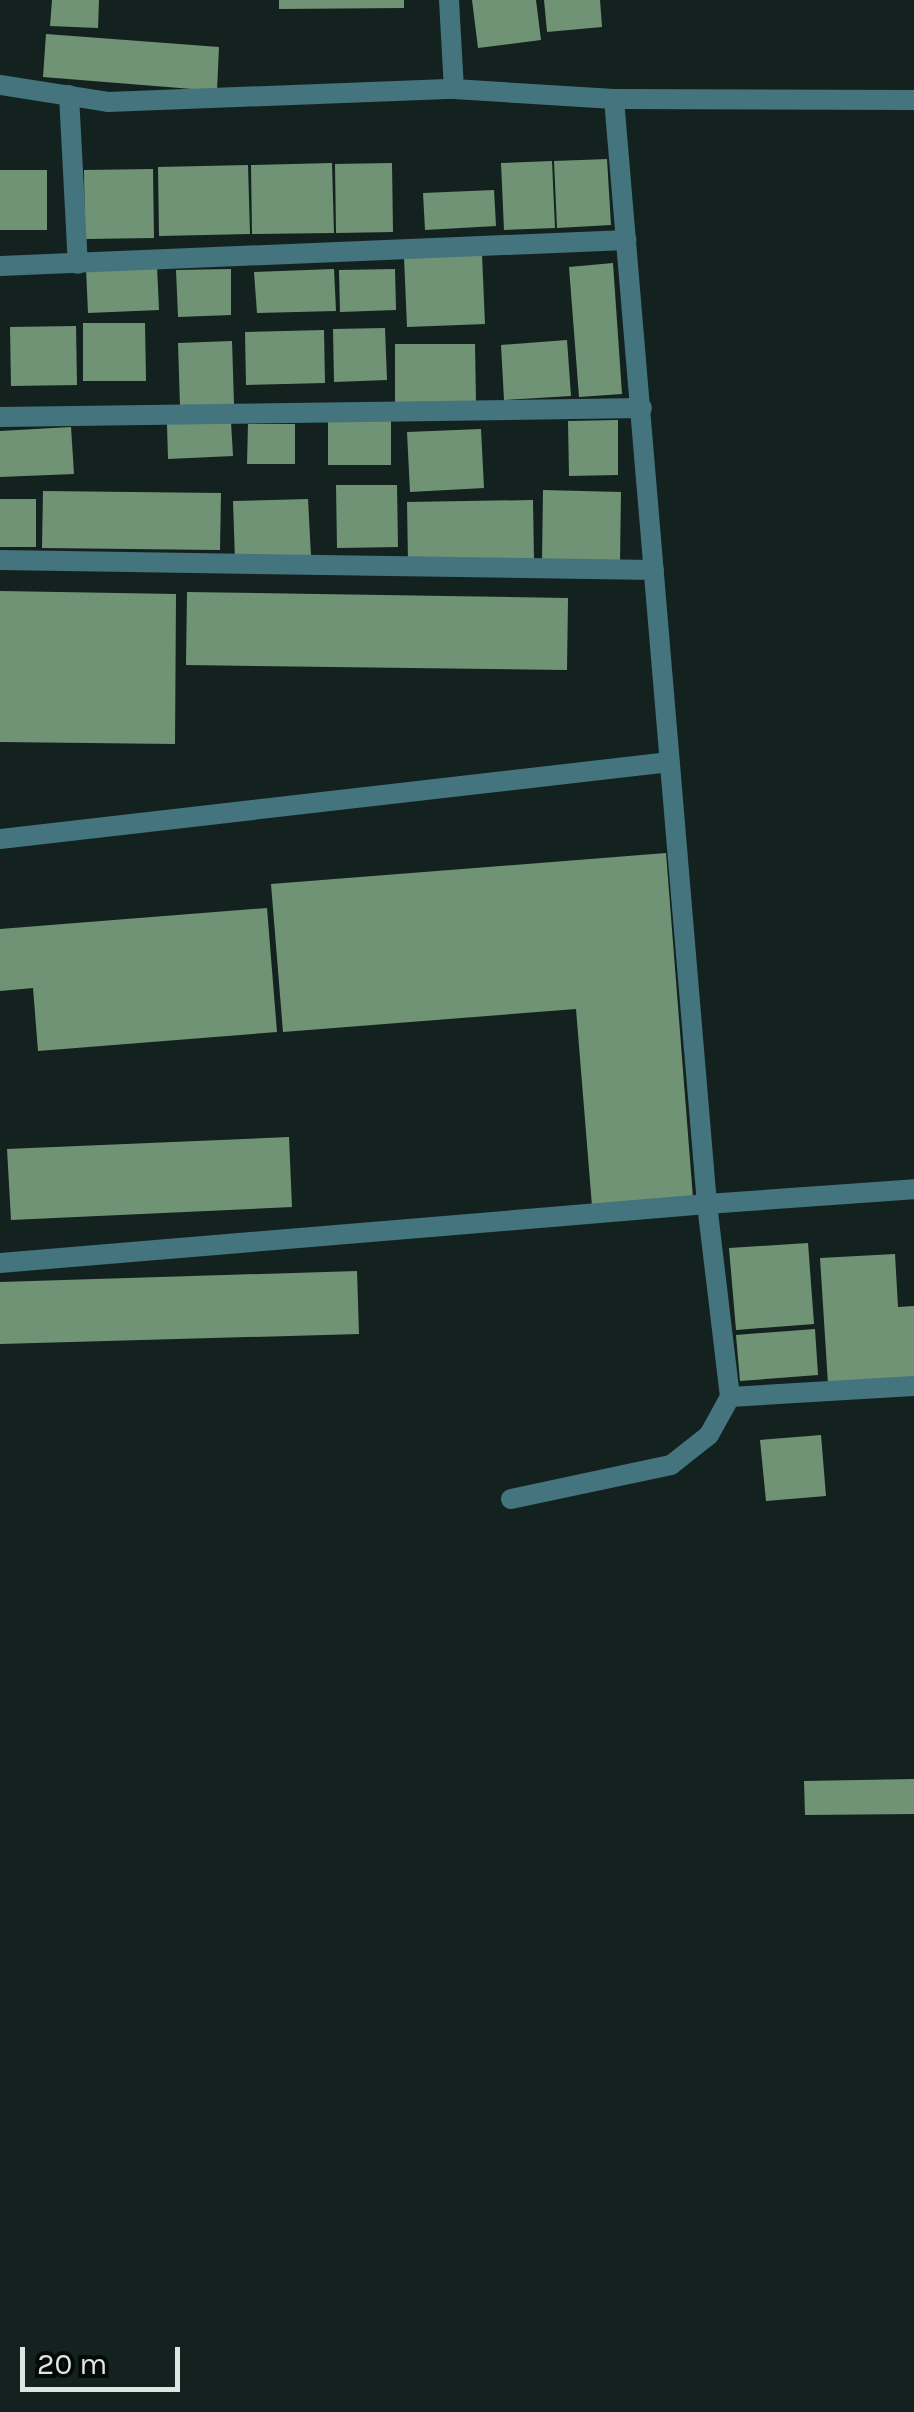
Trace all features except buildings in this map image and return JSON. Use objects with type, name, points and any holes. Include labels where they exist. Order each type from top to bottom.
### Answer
[{"type":"street","points":[[448,0],[454,89]]},
{"type":"street","points":[[0,85],[108,102],[454,89],[614,99],[914,100]]},
{"type":"street","points":[[69,95],[78,264]]},
{"type":"street","points":[[511,1499],[671,1465],[709,1435],[730,1397],[707,1204],[614,99]]},
{"type":"street","points":[[0,266],[626,240]]},
{"type":"street","points":[[0,417],[642,408]]},
{"type":"street","points":[[0,560],[654,570]]},
{"type":"street","points":[[0,838],[670,762]]},
{"type":"street","points":[[0,1263],[914,1190]]},
{"type":"street","points":[[730,1397],[914,1386]]}]
